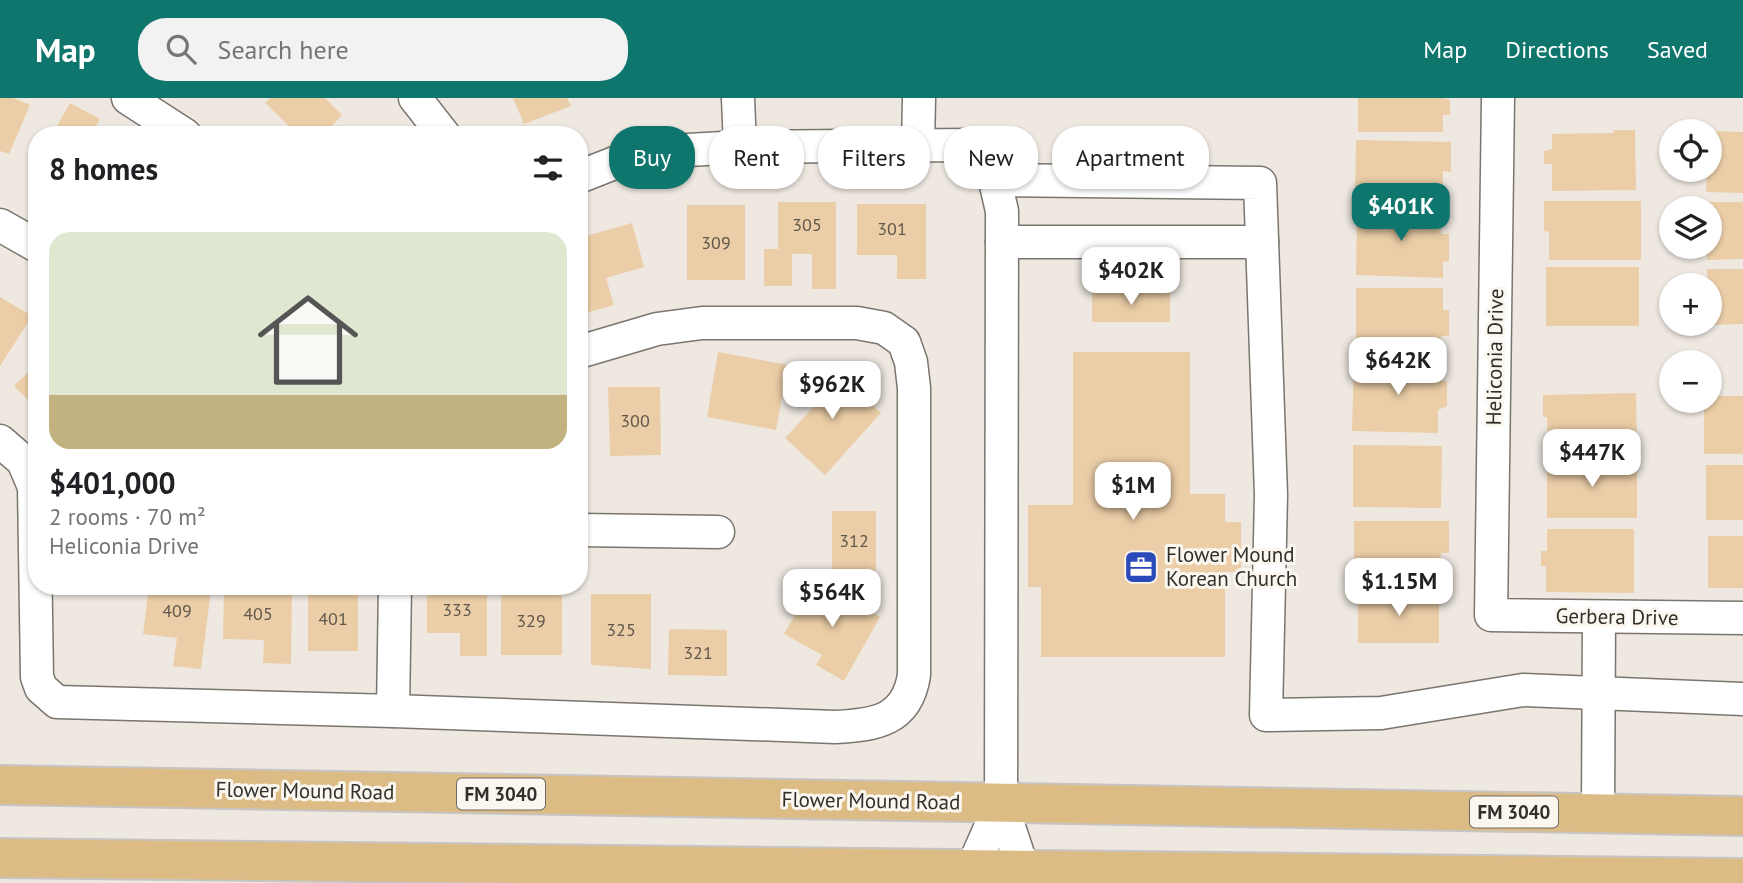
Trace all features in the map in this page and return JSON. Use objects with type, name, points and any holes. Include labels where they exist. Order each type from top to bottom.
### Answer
[{"type":"main road","name":"Flower Mound Road","points":[[0,785],[1743,816]]},
{"type":"main road","points":[[0,858],[450,860],[971,877],[1743,878]]},
{"type":"street","points":[[128,98],[171,126]]},
{"type":"street","points":[[415,98],[437,126]]},
{"type":"street","points":[[738,98],[739,126]]},
{"type":"street","points":[[919,98],[923,126]]},
{"type":"street","name":"Heliconia Drive","points":[[1492,615],[1499,98]]},
{"type":"street","points":[[588,173],[632,156],[654,152],[709,149]]},
{"type":"street","points":[[1038,180],[1260,183],[1272,495],[1266,715],[1381,713],[1523,690],[1743,699]]},
{"type":"street","points":[[997,189],[1002,211],[1001,803],[1024,877]]},
{"type":"street","points":[[0,225],[28,241]]},
{"type":"street","points":[[1002,242],[1262,242]]},
{"type":"street","points":[[36,595],[37,677],[41,688],[57,702],[835,727],[865,725],[884,719],[899,709],[911,693],[914,675],[914,388],[911,362],[904,342],[884,328],[857,323],[702,323],[657,329],[588,349]]},
{"type":"street","points":[[0,441],[23,461],[28,473]]},
{"type":"street","points":[[588,522],[718,532]]},
{"type":"street","points":[[393,711],[395,595]]},
{"type":"street","name":"Gerbera Drive","points":[[1492,615],[1743,618]]},
{"type":"street","points":[[1598,813],[1599,617]]},
{"type":"street","points":[[971,877],[1001,803]]},
{"type":"building","points":[[0,98],[13,98],[30,105],[9,154],[0,151]]},
{"type":"building","points":[[270,98],[325,98],[342,115],[332,126],[289,126],[265,103]]},
{"type":"building","points":[[513,98],[567,98],[571,106],[524,124]]},
{"type":"building","points":[[1358,98],[1443,98],[1450,100],[1450,115],[1443,115],[1443,132],[1358,132]]},
{"type":"building","points":[[70,103],[100,119],[96,126],[57,126]]},
{"type":"building","points":[[1614,130],[1635,130],[1636,190],[1552,191],[1552,164],[1544,164],[1544,151],[1552,149],[1552,134],[1614,133]]},
{"type":"building","points":[[1722,131],[1743,132],[1743,193],[1706,192],[1707,182],[1722,182]]},
{"type":"building","points":[[1356,140],[1451,142],[1451,172],[1443,171],[1443,199],[1355,198]]},
{"type":"building","points":[[1544,201],[1641,201],[1641,260],[1549,260],[1549,232],[1544,231]]},
{"type":"building","points":[[778,202],[836,202],[836,289],[812,289],[812,254],[792,254],[792,286],[764,286],[764,249],[778,249]]},
{"type":"building","points":[[1722,202],[1743,202],[1743,259],[1707,260],[1722,259]]},
{"type":"building","points":[[857,204],[926,204],[926,279],[897,279],[897,255],[857,255]]},
{"type":"building","points":[[687,205],[745,205],[745,280],[687,280]]},
{"type":"building","points":[[1357,209],[1440,209],[1441,234],[1449,234],[1449,261],[1443,262],[1443,278],[1356,275]]},
{"type":"building","points":[[632,223],[644,267],[606,278],[614,305],[588,312],[588,235]]},
{"type":"building","points":[[1546,267],[1639,267],[1639,326],[1546,326]]},
{"type":"building","points":[[1707,269],[1743,269],[1743,324],[1722,325],[1722,273],[1707,273]]},
{"type":"building","points":[[1356,288],[1443,288],[1443,310],[1449,310],[1449,336],[1441,336],[1441,350],[1356,350]]},
{"type":"building","points":[[1092,292],[1170,292],[1170,322],[1092,322]]},
{"type":"building","points":[[0,297],[28,314],[28,322],[0,366]]},
{"type":"building","points":[[718,352],[788,365],[776,430],[707,417]]},
{"type":"building","points":[[1073,352],[1190,352],[1190,494],[1225,494],[1225,522],[1241,522],[1241,572],[1225,572],[1225,657],[1041,657],[1041,587],[1028,587],[1028,505],[1073,505]]},
{"type":"building","points":[[1354,362],[1441,364],[1441,381],[1447,381],[1447,406],[1438,410],[1438,433],[1352,431]]},
{"type":"building","points":[[828,365],[881,413],[825,475],[785,438],[818,402],[806,391]]},
{"type":"building","points":[[28,373],[28,400],[14,386]]},
{"type":"building","points":[[608,387],[660,387],[661,455],[610,456]]},
{"type":"building","points":[[1636,393],[1637,452],[1548,454],[1547,417],[1543,417],[1543,395]]},
{"type":"building","points":[[1722,396],[1743,396],[1743,454],[1704,454],[1704,413],[1722,413]]},
{"type":"building","points":[[1353,445],[1442,446],[1441,508],[1353,507]]},
{"type":"building","points":[[1637,460],[1637,518],[1547,518],[1547,461]]},
{"type":"building","points":[[1706,465],[1743,465],[1743,520],[1706,520]]},
{"type":"building","points":[[832,511],[876,511],[876,571],[832,571]]},
{"type":"building","points":[[1354,521],[1449,521],[1449,553],[1441,553],[1441,579],[1354,578]]},
{"type":"building","points":[[1547,529],[1634,529],[1634,593],[1546,592],[1546,566],[1541,566],[1541,551],[1547,551]]},
{"type":"building","points":[[1708,536],[1743,536],[1743,588],[1708,588]]},
{"type":"building","points":[[815,580],[880,617],[844,681],[816,665],[822,655],[784,634]]},
{"type":"building","points":[[1365,592],[1439,592],[1439,643],[1358,643],[1358,604],[1365,604]]},
{"type":"building","points":[[591,594],[651,594],[651,669],[591,665]]},
{"type":"building","points":[[148,595],[210,595],[201,669],[173,666],[177,638],[143,634]]},
{"type":"building","points":[[224,595],[292,595],[291,664],[263,663],[264,640],[223,639]]},
{"type":"building","points":[[308,595],[358,595],[358,651],[308,651]]},
{"type":"building","points":[[427,595],[487,595],[487,656],[460,656],[460,633],[427,633]]},
{"type":"building","points":[[501,595],[562,595],[562,655],[501,655]]},
{"type":"building","points":[[669,629],[727,630],[727,676],[668,675]]},
{"type":"place","name":"Flower Mound Korean Church","points":[[1141,567]]}]
